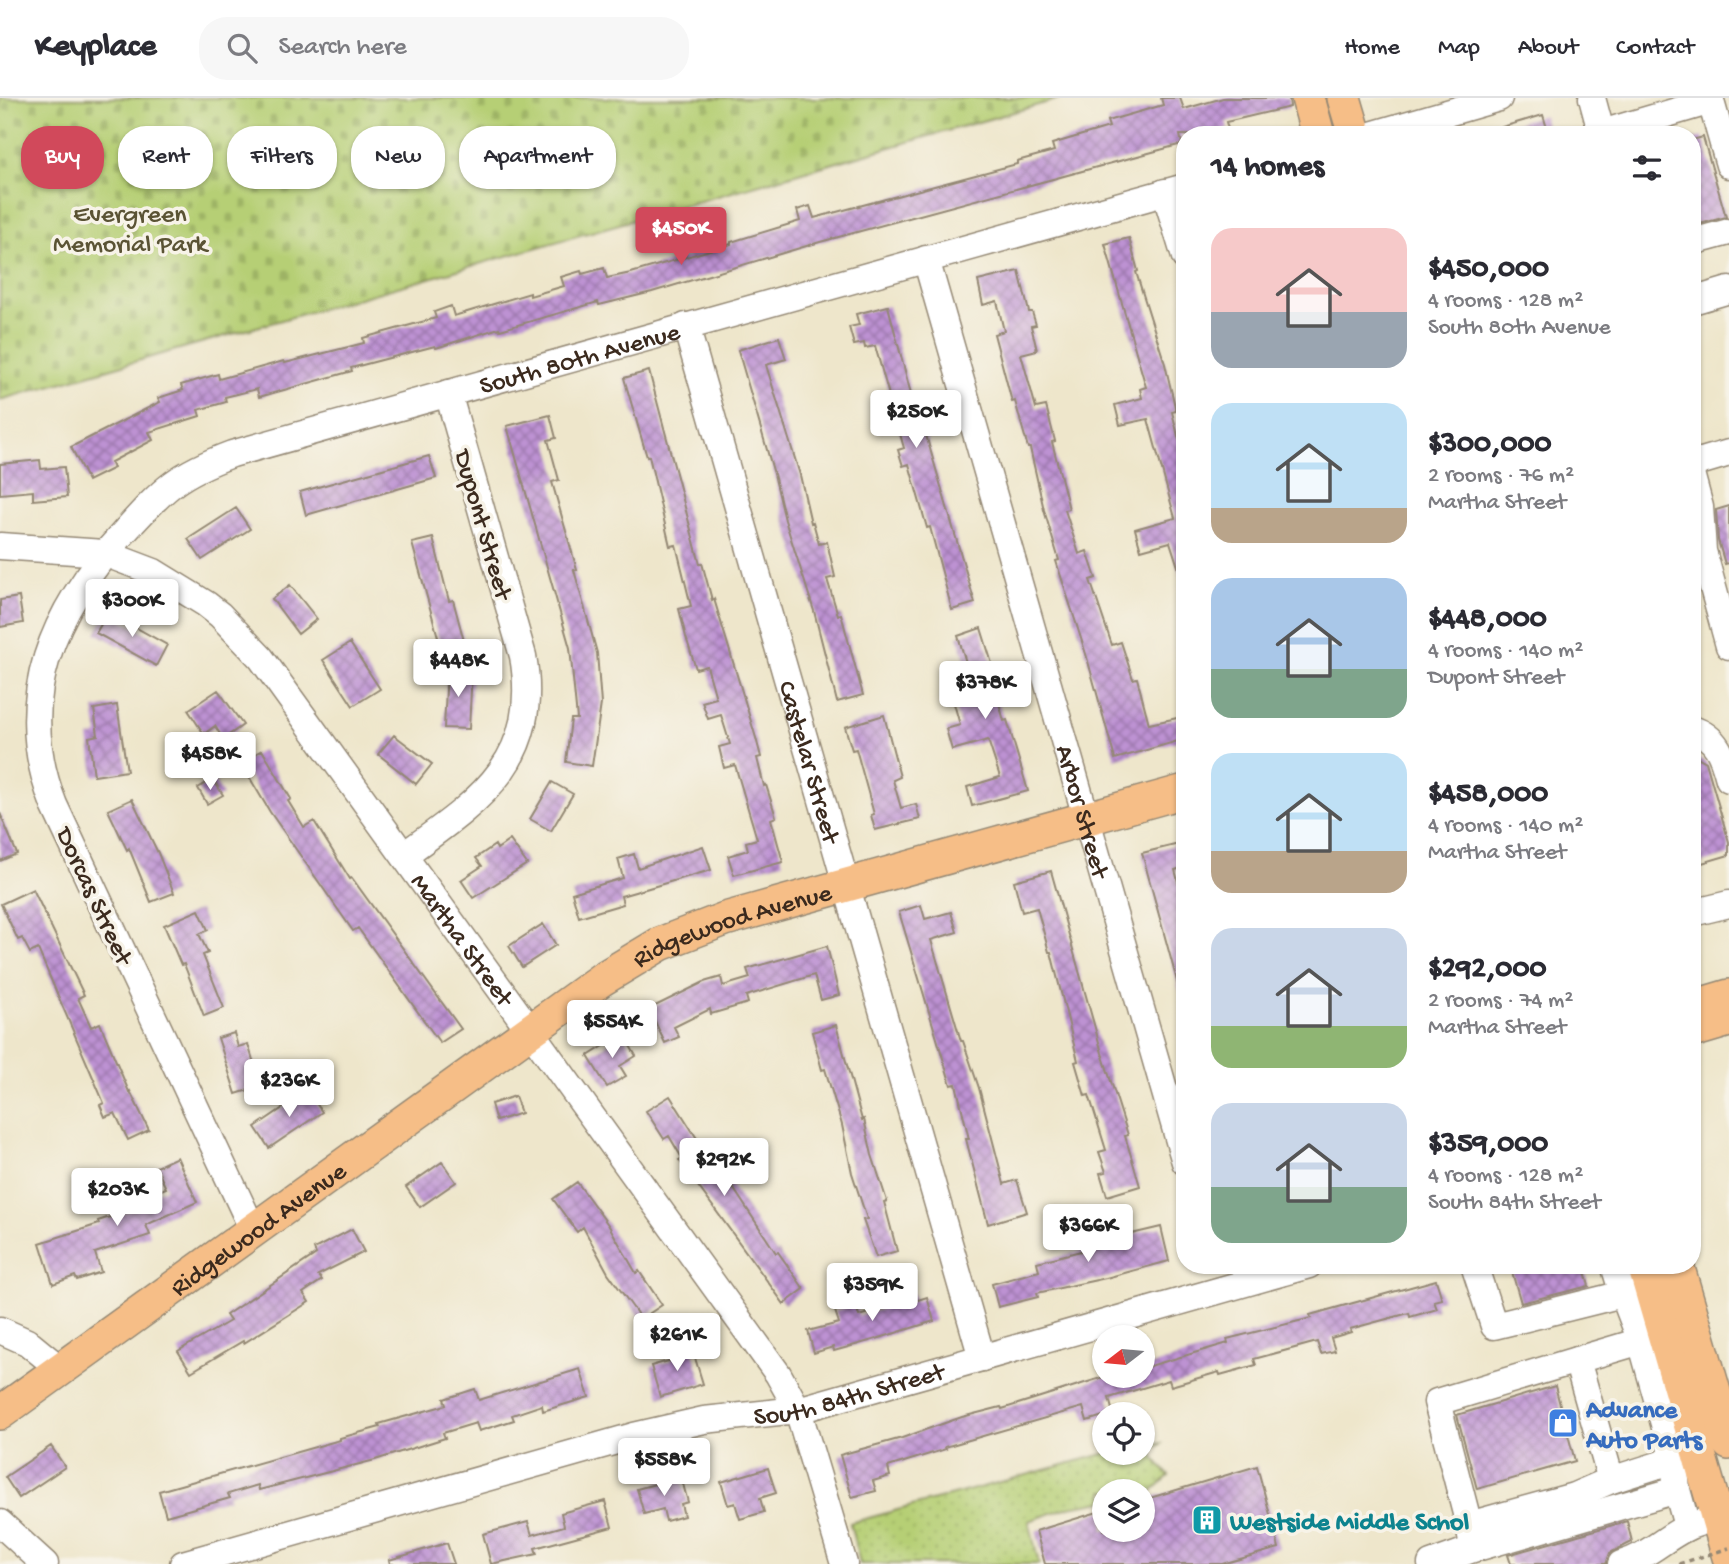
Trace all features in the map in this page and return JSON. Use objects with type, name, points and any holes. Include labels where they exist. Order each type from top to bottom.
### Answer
[{"type":"main road","points":[[1308,98],[1316,126]]},
{"type":"main road","points":[[1344,98],[1352,126]]},
{"type":"main road","name":"Ridgewood Avenue","points":[[0,1413],[529,1029],[634,957],[668,940],[725,919],[1176,793]]},
{"type":"main road","points":[[1701,1001],[1728,1004]]},
{"type":"main road","points":[[1701,1006],[1728,1004]]},
{"type":"main road","points":[[1701,1024],[1728,1004]]},
{"type":"main road","points":[[1646,1274],[1711,1531],[1729,1557]]},
{"type":"main road","points":[[1680,1274],[1729,1443]]},
{"type":"street","points":[[1402,126],[1499,98]]},
{"type":"street","points":[[1592,98],[1600,126]]},
{"type":"street","points":[[1627,126],[1710,99],[1729,164]]},
{"type":"street","name":"South 80th Avenue","points":[[104,553],[163,491],[200,466],[232,454],[1175,189]]},
{"type":"street","points":[[1701,240],[1729,232]]},
{"type":"street","name":"Arbor Street","points":[[926,259],[1176,1130]]},
{"type":"street","points":[[1701,298],[1729,290]]},
{"type":"street","name":"Castelar Street","points":[[686,326],[982,1358]]},
{"type":"street","name":"Dupont Street","points":[[404,855],[466,810],[498,777],[518,740],[526,710],[527,680],[523,656],[448,393]]},
{"type":"street","points":[[1701,461],[1729,453]]},
{"type":"street","points":[[1701,522],[1703,551],[1729,646]]},
{"type":"street","points":[[0,546],[104,553]]},
{"type":"street","name":"Martha Street","points":[[104,553],[154,572],[206,604],[236,629],[261,659],[778,1374],[798,1410]]},
{"type":"street","name":"Dorcas Street","points":[[104,553],[68,606],[46,657],[37,711],[42,770],[54,805],[253,1230]]},
{"type":"street","points":[[1701,734],[1711,739],[1720,749],[1729,779]]},
{"type":"street","points":[[1701,911],[1729,904]]},
{"type":"street","name":"South 84th Street","points":[[183,1564],[634,1436],[704,1420],[798,1410],[982,1358],[1218,1277],[1241,1274]]},
{"type":"street","points":[[1477,1274],[1494,1326],[1623,1294]]},
{"type":"street","points":[[1617,1274],[1641,1341],[1674,1460],[1677,1490],[1711,1531],[1621,1564]]},
{"type":"street","points":[[0,1330],[27,1342],[60,1369]]},
{"type":"street","points":[[1471,1537],[1437,1402],[1641,1341]]},
{"type":"street","points":[[1577,1360],[1611,1480]]},
{"type":"street","points":[[798,1410],[844,1564]]},
{"type":"street","points":[[1431,1564],[1471,1537],[1611,1480],[1674,1460]]},
{"type":"street","points":[[1471,1537],[1677,1490]]},
{"type":"street","points":[[0,1523],[45,1564]]},
{"type":"path","points":[[1679,1564],[1711,1531]]},
{"type":"green space","name":"Evergreen Memorial Park","points":[[0,98],[1063,98],[0,400]]},
{"type":"green space","points":[[1092,1457],[1092,1465],[1155,1465],[1155,1459],[1169,1476],[1155,1488],[1155,1479],[1092,1479],[1092,1503],[1069,1507],[1029,1521],[1039,1564],[860,1564],[850,1523]]},
{"type":"building","points":[[1161,98],[1180,98],[1184,109],[1223,98],[1289,98],[1290,107],[1226,122],[1227,126],[1176,126],[1176,146],[820,242],[652,292],[599,305],[598,302],[436,348],[435,346],[351,368],[352,371],[259,397],[257,389],[225,397],[226,402],[198,410],[200,416],[149,432],[153,440],[111,462],[114,468],[88,481],[71,447],[160,402],[158,398],[183,390],[181,385],[218,374],[219,379],[364,343],[363,338],[436,318],[434,312],[451,306],[454,316],[530,293],[530,296],[564,286],[561,277],[581,271],[582,274],[604,268],[607,278],[631,273],[800,221],[797,210],[810,206],[814,218],[1017,164],[1017,161],[1054,151],[1052,144],[1109,127],[1107,121],[1163,105]]},
{"type":"building","points":[[1543,115],[1546,126],[1506,126]]},
{"type":"building","points":[[1701,138],[1726,217],[1701,224]]},
{"type":"building","points":[[1129,238],[1138,271],[1136,272],[1165,364],[1176,411],[1172,412],[1176,428],[1176,560],[1170,542],[1141,550],[1135,529],[1175,518],[1148,419],[1120,425],[1115,405],[1142,398],[1140,389],[1146,387],[1105,244]]},
{"type":"building","points":[[1019,271],[1029,312],[1032,312],[1036,325],[1031,326],[1037,350],[1021,354],[1036,408],[1046,406],[1069,509],[1065,510],[1079,554],[1087,551],[1096,578],[1090,580],[1112,645],[1121,642],[1133,679],[1137,678],[1149,724],[1176,718],[1176,742],[1115,759],[1086,654],[1056,561],[1059,560],[1030,448],[1015,401],[1012,402],[994,334],[1004,331],[997,301],[983,305],[978,281]]},
{"type":"building","points":[[888,306],[911,394],[914,394],[975,603],[952,610],[930,527],[927,528],[909,464],[903,466],[898,450],[904,448],[875,346],[865,348],[864,343],[854,345],[849,327],[859,325],[856,314]]},
{"type":"building","points":[[779,337],[786,359],[766,365],[800,475],[811,523],[813,522],[819,544],[827,542],[835,577],[827,579],[838,615],[841,614],[863,695],[837,702],[814,611],[785,520],[738,350]]},
{"type":"building","points":[[649,371],[700,564],[702,563],[712,600],[714,599],[756,738],[761,757],[757,758],[764,786],[766,785],[776,817],[771,819],[783,862],[734,875],[728,856],[748,850],[746,842],[757,839],[735,765],[724,768],[719,747],[730,744],[721,715],[708,719],[702,702],[716,698],[707,666],[696,669],[686,637],[679,609],[691,606],[676,545],[670,546],[649,456],[647,457],[624,378]]},
{"type":"building","points":[[550,415],[556,438],[548,440],[559,480],[552,482],[597,653],[601,704],[592,766],[566,762],[571,719],[577,719],[570,648],[507,426]]},
{"type":"building","points":[[429,456],[436,478],[306,515],[300,492]]},
{"type":"building","points":[[40,460],[41,469],[64,467],[67,497],[33,500],[33,491],[0,494],[0,464]]},
{"type":"building","points":[[1729,506],[1729,563],[1725,564],[1718,540],[1716,510]]},
{"type":"building","points":[[236,508],[250,529],[202,560],[188,539]]},
{"type":"building","points":[[433,538],[449,601],[453,600],[464,641],[441,648],[412,543]]},
{"type":"building","points":[[290,585],[317,619],[298,634],[272,599]]},
{"type":"building","points":[[19,597],[23,623],[0,627],[0,600]]},
{"type":"building","points":[[108,612],[167,645],[156,666],[96,633]]},
{"type":"building","points":[[981,628],[994,670],[999,668],[1004,686],[995,689],[1028,791],[972,806],[967,787],[1000,777],[988,740],[952,750],[946,729],[960,725],[948,682],[970,676],[958,636]]},
{"type":"building","points":[[350,643],[380,689],[353,706],[323,660]]},
{"type":"building","points":[[447,669],[472,671],[469,729],[444,728]]},
{"type":"building","points":[[218,690],[243,725],[223,739],[215,726],[204,734],[188,710]]},
{"type":"building","points":[[117,705],[127,771],[94,776],[89,737],[98,735],[94,709]]},
{"type":"building","points":[[884,715],[900,777],[893,780],[901,808],[916,804],[920,819],[875,830],[871,815],[874,814],[856,749],[852,750],[845,727]]},
{"type":"building","points":[[394,735],[432,764],[416,784],[378,754]]},
{"type":"building","points":[[262,750],[304,827],[314,821],[350,879],[352,878],[461,1029],[440,1043],[358,928],[353,931],[270,812],[241,763]]},
{"type":"building","points":[[1701,759],[1706,762],[1729,842],[1729,855],[1701,863]]},
{"type":"building","points":[[213,779],[223,795],[207,804],[198,788]]},
{"type":"building","points":[[552,782],[573,794],[551,831],[530,819]]},
{"type":"building","points":[[132,799],[174,893],[151,902],[129,848],[127,850],[108,810]]},
{"type":"building","points":[[0,813],[17,854],[0,861]]},
{"type":"building","points":[[510,840],[527,864],[473,898],[461,880],[482,866],[476,858],[495,845],[497,849]]},
{"type":"building","points":[[1176,845],[1176,977],[1142,853]]},
{"type":"building","points":[[703,846],[711,870],[621,896],[623,904],[579,917],[572,893],[623,878],[618,859],[634,854],[638,868]]},
{"type":"building","points":[[1051,871],[1128,1135],[1125,1136],[1140,1186],[1107,1196],[1100,1173],[1106,1172],[1099,1152],[1106,1150],[1089,1095],[1085,1096],[1075,1062],[1078,1061],[1051,952],[1037,908],[1022,912],[1014,881]]},
{"type":"building","points":[[33,889],[84,995],[78,998],[91,1027],[100,1023],[129,1092],[149,1130],[128,1140],[115,1113],[105,1117],[100,1105],[104,1103],[38,949],[30,953],[22,938],[18,940],[1,904]]},
{"type":"building","points":[[921,905],[925,919],[951,912],[957,932],[931,940],[961,1041],[979,1088],[1004,1184],[1017,1180],[1027,1212],[988,1224],[966,1139],[969,1139],[956,1084],[951,1085],[899,912]]},
{"type":"building","points":[[199,910],[208,930],[199,934],[208,953],[203,955],[224,1008],[204,1016],[184,964],[181,965],[164,925]]},
{"type":"building","points":[[543,924],[556,945],[522,967],[509,946]]},
{"type":"building","points":[[827,946],[839,995],[821,1000],[814,975],[746,996],[748,1003],[711,1014],[710,1009],[674,1027],[679,1037],[665,1043],[649,1009],[704,982],[721,977],[723,986],[750,978],[747,969]]},
{"type":"building","points":[[836,1025],[887,1201],[884,1202],[897,1251],[876,1257],[863,1220],[867,1219],[852,1173],[842,1125],[825,1069],[822,1070],[812,1032]]},
{"type":"building","points":[[234,1033],[238,1047],[248,1044],[261,1086],[236,1094],[218,1038]]},
{"type":"building","points":[[623,1034],[636,1056],[620,1066],[626,1076],[607,1087],[588,1056]]},
{"type":"building","points":[[308,1091],[322,1112],[269,1148],[255,1127]]},
{"type":"building","points":[[515,1096],[521,1113],[496,1121],[491,1104]]},
{"type":"building","points":[[670,1096],[712,1162],[722,1155],[735,1175],[728,1180],[776,1253],[778,1252],[804,1289],[784,1304],[679,1160],[682,1158],[669,1136],[664,1139],[646,1111]]},
{"type":"building","points":[[177,1157],[197,1202],[146,1225],[150,1235],[95,1253],[101,1272],[77,1280],[75,1276],[53,1284],[40,1243],[150,1204],[147,1196],[166,1188],[156,1167]]},
{"type":"building","points":[[442,1162],[456,1182],[420,1207],[406,1187]]},
{"type":"building","points":[[577,1182],[609,1226],[636,1273],[639,1271],[662,1305],[641,1319],[608,1273],[583,1227],[577,1232],[553,1199]]},
{"type":"building","points":[[1115,1223],[1119,1237],[1161,1227],[1169,1261],[1037,1293],[1038,1297],[998,1307],[992,1284],[1039,1271],[1037,1262],[1085,1250],[1083,1245],[1094,1242],[1091,1230]]},
{"type":"building","points":[[352,1229],[364,1252],[318,1275],[322,1280],[303,1293],[309,1302],[191,1372],[178,1351],[230,1321],[226,1315],[316,1254],[314,1249]]},
{"type":"building","points":[[1513,1274],[1586,1274],[1589,1286],[1521,1303]]},
{"type":"building","points":[[1436,1280],[1442,1299],[1434,1301],[1437,1309],[1410,1317],[1409,1313],[1350,1329],[1351,1332],[1331,1338],[1335,1351],[1321,1354],[1317,1342],[1254,1359],[1256,1365],[1220,1375],[1219,1372],[1171,1386],[1169,1380],[1155,1384],[1155,1364],[1228,1343],[1227,1339],[1311,1318],[1310,1315]]},
{"type":"building","points":[[911,1290],[915,1301],[927,1297],[934,1321],[834,1351],[833,1347],[814,1353],[808,1331],[839,1323],[835,1311],[856,1305],[859,1316],[891,1306],[889,1297]]},
{"type":"building","points":[[692,1348],[703,1384],[660,1397],[651,1366],[672,1360],[670,1355]]},
{"type":"building","points":[[580,1369],[589,1397],[543,1411],[542,1405],[512,1415],[514,1420],[479,1431],[476,1423],[443,1433],[445,1438],[375,1460],[259,1490],[258,1485],[228,1494],[230,1498],[166,1516],[159,1491],[340,1440],[380,1427],[379,1424],[446,1405],[444,1399],[475,1389],[479,1400]]},
{"type":"building","points":[[1092,1381],[1092,1388],[1142,1388],[1109,1398],[1110,1402],[1092,1402],[1092,1419],[1087,1421],[1083,1407],[945,1447],[946,1449],[888,1467],[890,1476],[873,1481],[876,1491],[852,1497],[840,1455],[902,1438],[962,1417],[1001,1407],[1002,1409]]},
{"type":"building","points":[[1555,1386],[1575,1461],[1477,1489],[1457,1415]]},
{"type":"building","points":[[51,1446],[65,1467],[19,1498],[5,1477]]},
{"type":"building","name":"Westside Middle Schol","points":[[1257,1466],[1279,1548],[1222,1564],[1045,1564],[1036,1531],[1092,1514],[1092,1542],[1155,1542],[1155,1496]]},
{"type":"building","points":[[768,1468],[776,1493],[760,1498],[764,1512],[740,1519],[735,1503],[728,1505],[721,1482]]},
{"type":"building","points":[[681,1477],[688,1502],[681,1504],[684,1516],[666,1521],[663,1509],[644,1514],[637,1489]]},
{"type":"building","points":[[605,1501],[612,1527],[535,1548],[537,1554],[491,1564],[483,1534],[528,1522],[532,1535],[564,1526],[561,1513]]},
{"type":"building","points":[[1627,1521],[1632,1542],[1610,1553],[1606,1564],[1511,1564],[1508,1555]]},
{"type":"building","points":[[447,1543],[454,1564],[390,1564],[389,1560]]},
{"type":"place","name":"Advance Auto Parts","points":[[1563,1423]]},
{"type":"place","name":"Westside Middle Schol","points":[[1207,1520]]}]
